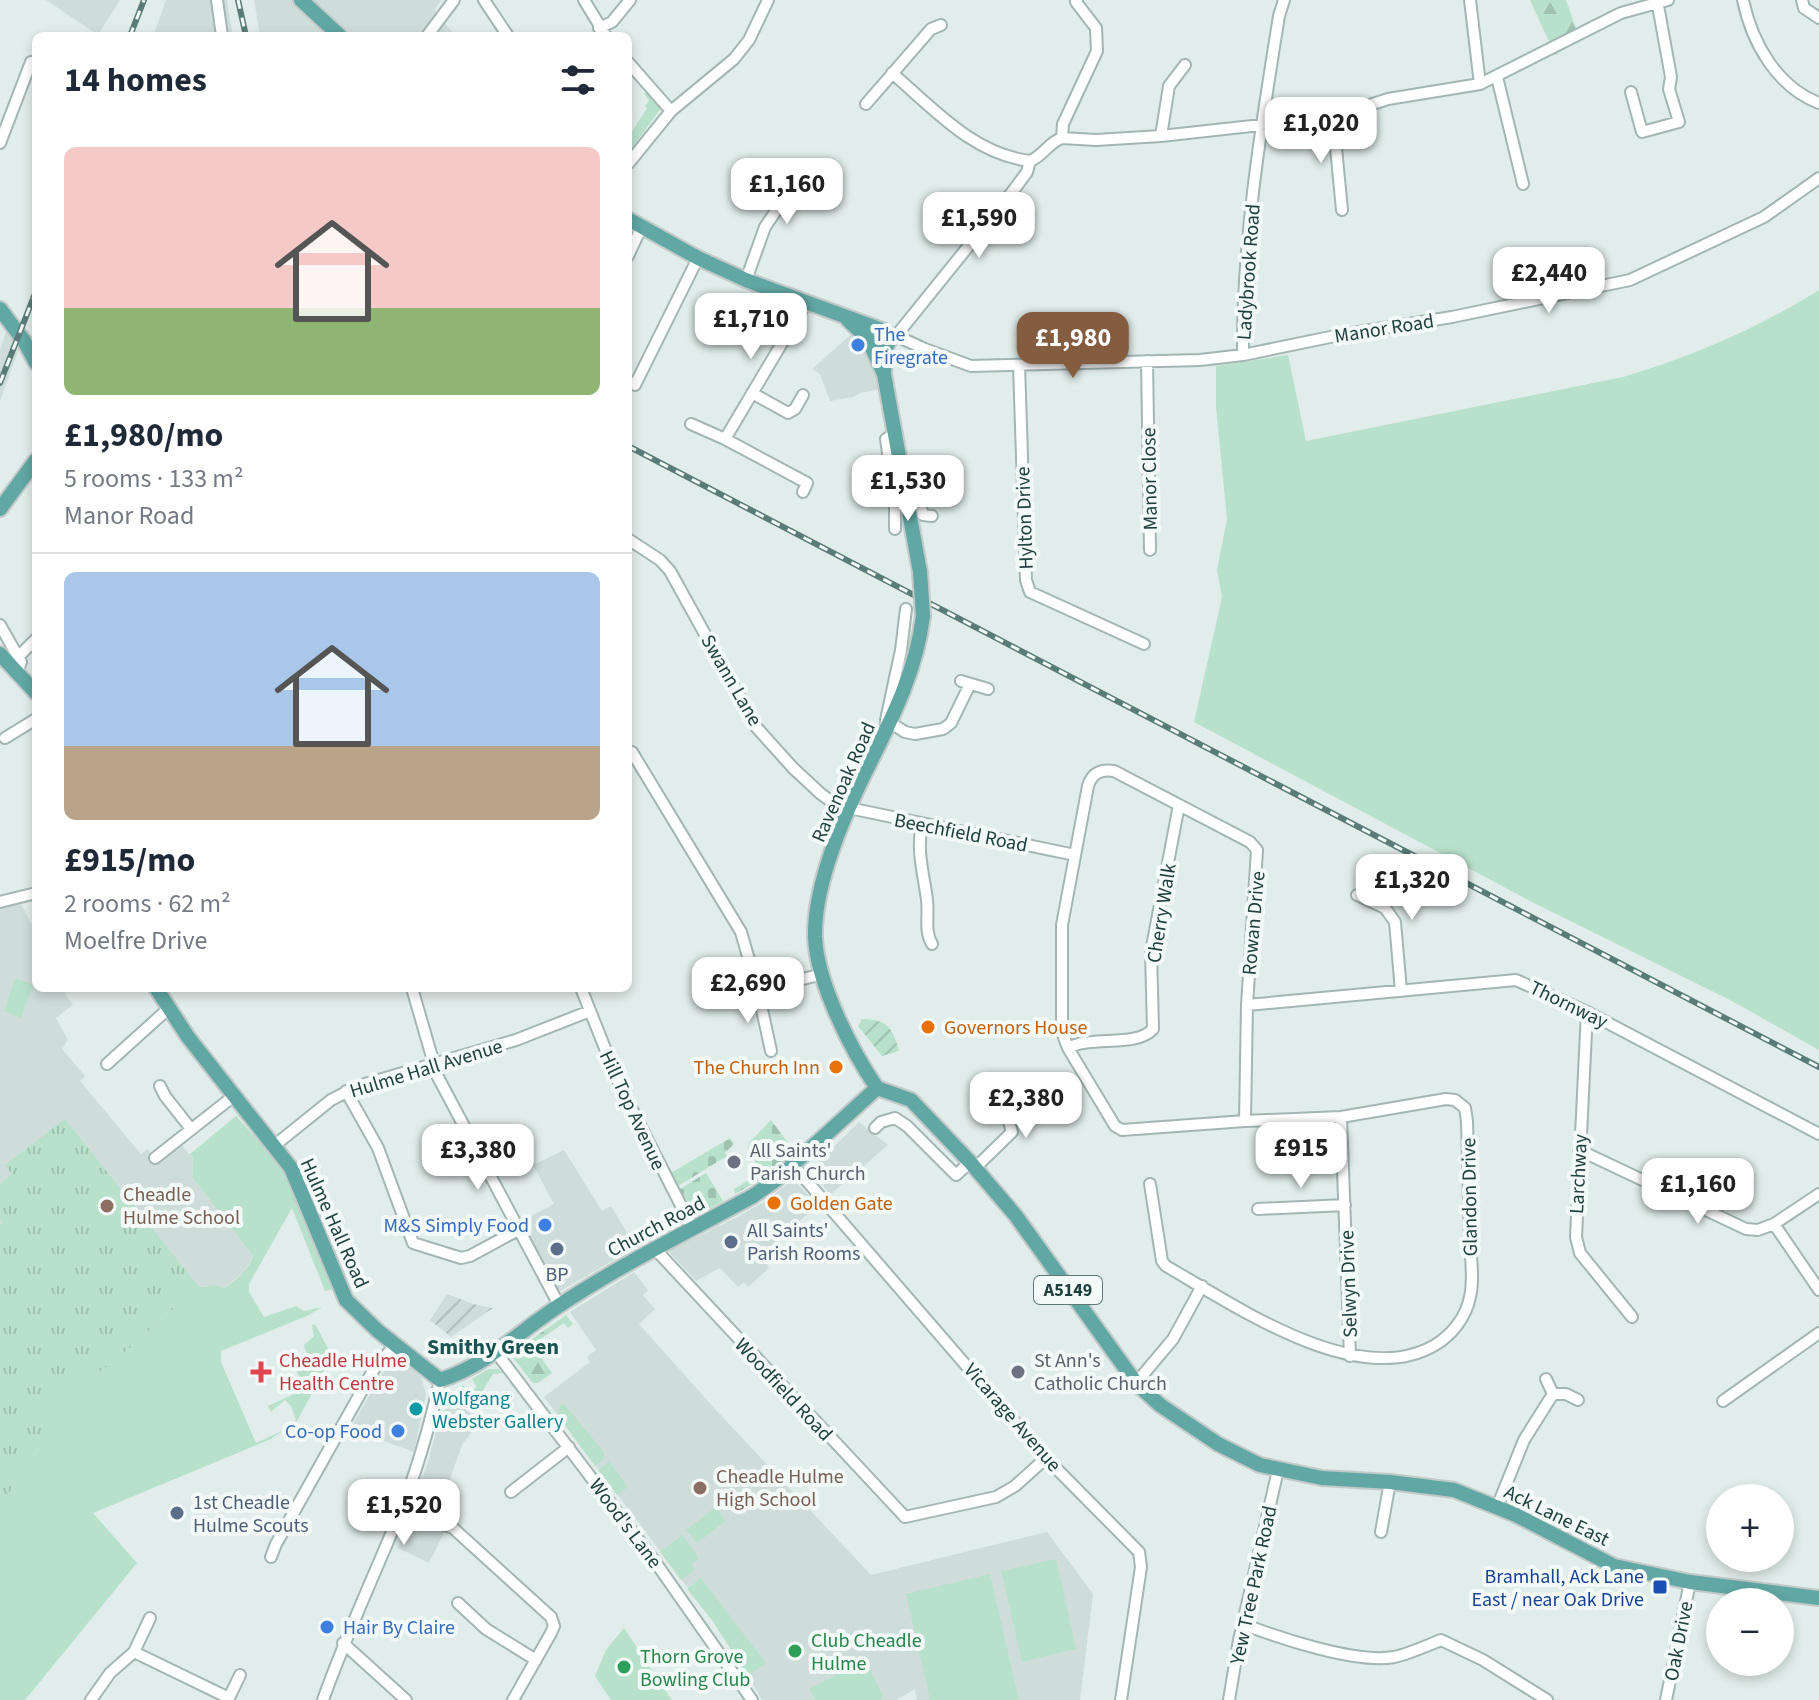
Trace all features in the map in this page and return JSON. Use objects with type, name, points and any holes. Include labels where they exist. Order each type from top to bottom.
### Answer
[{"type":"main road","points":[[301,0],[336,32]]},
{"type":"main road","points":[[634,224],[746,280],[839,312],[882,339]]},
{"type":"main road","points":[[0,309],[32,356]]},
{"type":"main road","name":"Ravenoak Road","points":[[877,1088],[857,1058],[822,974],[815,938],[818,907],[830,862],[848,810],[891,722],[911,670],[923,616],[920,572],[884,374],[882,339]]},
{"type":"main road","points":[[0,509],[31,479]]},
{"type":"main road","points":[[0,654],[32,689]]},
{"type":"main road","name":"Hulme Hall Road","points":[[158,992],[168,1009],[291,1168],[302,1190],[339,1302],[440,1380]]},
{"type":"main road","name":"Church Road","points":[[440,1380],[462,1372],[559,1305],[753,1196],[793,1165],[877,1088]]},
{"type":"main road","name":"A5149","points":[[877,1088],[911,1100],[972,1165],[1016,1216],[1136,1383],[1160,1405],[1218,1444],[1260,1465],[1278,1470]]},
{"type":"main road","name":"Ack Lane East","points":[[1278,1470],[1322,1478],[1454,1490],[1497,1507],[1614,1566],[1690,1582],[1819,1598]]},
{"type":"street","points":[[217,0],[221,32]]},
{"type":"street","points":[[430,32],[454,0]]},
{"type":"street","points":[[484,0],[505,32]]},
{"type":"street","points":[[584,0],[602,32],[630,0]]},
{"type":"street","points":[[632,159],[671,111],[734,59],[749,40],[768,0]]},
{"type":"street","name":"Ladybrook Road","points":[[1243,355],[1252,202],[1279,16],[1284,0]]},
{"type":"street","points":[[1470,0],[1480,84]]},
{"type":"street","points":[[1743,0],[1753,32],[1772,67],[1795,91],[1819,103]]},
{"type":"street","points":[[1802,0],[1804,8],[1819,18]]},
{"type":"street","points":[[1062,138],[1063,124],[1097,51],[1096,28],[1074,1]]},
{"type":"street","points":[[882,339],[900,331],[1013,191],[1027,172],[1030,161],[1062,138],[1096,140],[1161,136],[1333,117],[1388,99],[1480,84],[1621,13],[1661,1],[1671,77],[1669,89],[1679,122],[1642,132],[1631,92]]},
{"type":"street","points":[[866,104],[931,29],[941,25]]},
{"type":"street","points":[[0,143],[31,62]]},
{"type":"street","points":[[1161,136],[1169,86],[1185,65]]},
{"type":"street","points":[[632,67],[671,111]]},
{"type":"street","points":[[892,73],[968,138],[997,153],[1030,161]]},
{"type":"street","points":[[1497,77],[1523,184]]},
{"type":"street","points":[[1333,117],[1342,210]]},
{"type":"street","points":[[746,280],[765,227],[784,199],[825,170]]},
{"type":"street","name":"Manor Road","points":[[882,339],[925,349],[971,366],[1200,360],[1243,355],[1630,280],[1764,217],[1819,178]]},
{"type":"street","points":[[632,383],[635,385],[698,258]]},
{"type":"street","points":[[725,439],[807,301]]},
{"type":"street","name":"Manor Close","points":[[1147,361],[1150,550]]},
{"type":"street","name":"Hylton Drive","points":[[1019,365],[1026,580],[1030,592],[1144,644]]},
{"type":"street","points":[[752,393],[788,413],[795,409],[803,395]]},
{"type":"street","points":[[691,424],[807,483],[803,492]]},
{"type":"street","name":"Ravenoak Road","points":[[895,529],[895,503],[886,439],[896,433]]},
{"type":"street","name":"Ravenoak Road","points":[[905,484],[916,488],[923,515],[932,516]]},
{"type":"street","name":"Swann Lane","points":[[632,542],[660,560],[670,571],[757,728],[821,794],[848,810]]},
{"type":"street","points":[[906,609],[886,720],[905,732],[915,734],[943,729],[951,723],[965,682],[988,689]]},
{"type":"street","points":[[0,625],[19,656],[21,667],[17,673]]},
{"type":"street","points":[[19,656],[32,643]]},
{"type":"street","points":[[5,738],[32,721]]},
{"type":"street","points":[[632,752],[741,932],[771,1051]]},
{"type":"street","name":"Rowan Drive","points":[[1075,855],[1088,786],[1091,777],[1099,771],[1114,771],[1250,842],[1257,850],[1247,1005],[1245,1121]]},
{"type":"street","name":"Cherry Walk","points":[[1068,1048],[1078,1043],[1142,1037],[1153,1029],[1151,952],[1179,805]]},
{"type":"street","name":"Beechfield Road","points":[[848,810],[1075,855]]},
{"type":"street","points":[[922,825],[920,863],[927,896],[923,930],[932,944]]},
{"type":"street","name":"Glandon Drive","points":[[1075,855],[1062,925],[1062,1032],[1068,1048],[1110,1119],[1122,1130],[1341,1117],[1455,1100],[1465,1108],[1467,1121],[1470,1299],[1453,1331],[1441,1341],[1413,1355],[1350,1356],[1295,1337],[1166,1266],[1162,1261],[1150,1184]]},
{"type":"street","points":[[0,902],[32,894]]},
{"type":"street","points":[[1357,895],[1385,908],[1395,922],[1401,991]]},
{"type":"street","points":[[758,991],[822,974]]},
{"type":"street","name":"Thornway","points":[[1247,1005],[1516,980],[1587,1012],[1819,1134]]},
{"type":"street","points":[[413,992],[433,1064],[559,1305]]},
{"type":"street","name":"Hill Top Avenue","points":[[583,992],[637,1122],[693,1229]]},
{"type":"street","points":[[107,1064],[168,1009]]},
{"type":"street","name":"Hulme Hall Avenue","points":[[275,1145],[346,1091],[516,1040],[590,1011]]},
{"type":"street","name":"Larchway","points":[[1587,1012],[1577,1246],[1632,1317]]},
{"type":"street","points":[[160,1086],[191,1129]]},
{"type":"street","points":[[346,1091],[378,1148],[413,1243],[461,1258],[518,1230]]},
{"type":"street","points":[[155,1158],[235,1095]]},
{"type":"street","points":[[875,1128],[881,1122],[895,1118],[907,1126],[953,1177],[1012,1132],[1008,1118],[995,1098]]},
{"type":"street","name":"Selwyn Drive","points":[[1341,1117],[1350,1356]]},
{"type":"street","points":[[1579,1150],[1746,1229],[1758,1230],[1774,1224],[1819,1194]]},
{"type":"street","name":"Vicarage Avenue","points":[[793,1165],[1046,1458],[1139,1552],[1141,1567],[1121,1700]]},
{"type":"street","points":[[1258,1209],[1345,1205]]},
{"type":"street","points":[[1774,1224],[1819,1290]]},
{"type":"street","name":"Woodfield Road","points":[[655,1249],[905,1517],[996,1497],[1015,1486],[1046,1458]]},
{"type":"street","points":[[1136,1383],[1173,1339],[1202,1286]]},
{"type":"street","points":[[1723,1401],[1819,1333]]},
{"type":"street","points":[[271,1557],[374,1369],[395,1345]]},
{"type":"street","name":"Wood's Lane","points":[[495,1351],[656,1563],[752,1700]]},
{"type":"street","points":[[1546,1379],[1553,1394]]},
{"type":"street","points":[[323,1700],[343,1643],[401,1509],[421,1453],[440,1380]]},
{"type":"street","points":[[1553,1394],[1566,1394],[1578,1400]]},
{"type":"street","points":[[1497,1507],[1524,1440],[1553,1394]]},
{"type":"street","points":[[511,1492],[569,1447]]},
{"type":"street","name":"Yew Tree Park Road","points":[[1229,1700],[1278,1470]]},
{"type":"street","points":[[1381,1532],[1390,1482]]},
{"type":"street","points":[[401,1509],[453,1528],[551,1617],[554,1626],[513,1700]]},
{"type":"street","name":"Oak Drive","points":[[1666,1700],[1690,1582]]},
{"type":"street","points":[[459,1609],[536,1660]]},
{"type":"street","points":[[91,1700],[110,1673],[134,1652],[150,1618]]},
{"type":"street","points":[[1243,1624],[1269,1634],[1352,1655],[1393,1658],[1441,1640],[1483,1660],[1547,1700]]},
{"type":"street","points":[[343,1643],[406,1700]]},
{"type":"street","points":[[134,1652],[228,1699],[240,1675]]},
{"type":"shaded area","points":[[46,0],[120,0],[100,32],[94,32]]},
{"type":"shaded area","points":[[166,0],[227,0],[232,32],[154,32]]},
{"type":"shaded area","points":[[254,0],[441,0],[435,10],[452,32],[259,32]]},
{"type":"shaded area","points":[[856,330],[871,353],[882,389],[830,401],[820,374],[812,369]]},
{"type":"shaded area","points":[[6,332],[20,346],[0,401],[0,350]]},
{"type":"shaded area","name":"Cheadle Hulme School","points":[[21,904],[32,925],[32,992],[66,992],[73,1005],[56,1018],[68,1040],[62,1049],[85,1076],[80,1081],[141,1154],[148,1149],[158,1162],[181,1144],[193,1159],[192,1177],[253,1256],[244,1272],[224,1288],[198,1286],[115,1361],[45,1438],[0,1507],[0,909]]},
{"type":"shaded area","points":[[859,1122],[888,1145],[830,1195],[811,1169]]},
{"type":"shaded area","points":[[564,1150],[602,1211],[611,1206],[636,1247],[559,1292],[522,1221],[554,1204],[533,1165]]},
{"type":"shaded area","points":[[793,1179],[818,1205],[761,1255],[769,1268],[748,1287],[744,1282],[738,1287],[720,1268],[696,1281],[668,1251],[767,1200]]},
{"type":"shaded area","name":"Cheadle Hulme High School","points":[[634,1272],[648,1290],[643,1295],[655,1309],[639,1324],[871,1575],[1047,1532],[1093,1594],[1080,1700],[917,1700],[915,1689],[896,1700],[762,1700],[712,1620],[544,1397],[590,1362],[587,1357],[596,1350],[570,1312]]},
{"type":"shaded area","points":[[447,1294],[493,1308],[451,1337],[430,1320]]},
{"type":"shaded area","points":[[396,1355],[421,1377],[426,1394],[414,1452],[350,1429]]},
{"type":"shaded area","points":[[453,1397],[480,1422],[463,1443],[437,1514],[444,1533],[429,1563],[398,1548],[428,1462],[439,1419]]},
{"type":"green space","points":[[1530,0],[1566,0],[1580,39],[1555,55]]},
{"type":"green space","points":[[647,91],[659,103],[660,110],[632,148],[632,132],[649,100],[644,94]]},
{"type":"green space","points":[[1819,290],[1819,1050],[1732,1001],[1534,903],[1194,722],[1222,597],[1217,570],[1227,519],[1216,407],[1216,366],[1288,355],[1306,441],[1623,377],[1724,340]]},
{"type":"green space","points":[[15,978],[32,985],[21,1018],[4,1011]]},
{"type":"green space","points":[[862,1019],[884,1023],[899,1051],[882,1056],[858,1026]]},
{"type":"green space","points":[[236,1116],[284,1169],[334,1289],[325,1291],[292,1208],[249,1284],[249,1292],[264,1317],[296,1306],[304,1311],[322,1307],[221,1351],[221,1362],[256,1443],[284,1430],[271,1439],[93,1513],[137,1563],[25,1700],[0,1700],[0,1507],[45,1438],[40,1410],[115,1361],[198,1286],[208,1287],[209,1284],[224,1288],[248,1266],[253,1256],[192,1177],[193,1159],[190,1154]]},
{"type":"green space","points":[[65,1119],[198,1286],[115,1361],[40,1410],[45,1438],[0,1507],[0,1184],[12,1174],[5,1165]]},
{"type":"green space","points":[[771,1120],[794,1151],[768,1175],[735,1194],[734,1189],[755,1173],[756,1163],[748,1149],[750,1142]]},
{"type":"green space","points":[[730,1138],[734,1144],[725,1153],[727,1156],[678,1186],[671,1173]]},
{"type":"green space","points":[[706,1173],[723,1201],[696,1216],[680,1189]]},
{"type":"green space","points":[[566,1315],[573,1324],[568,1328],[564,1323],[532,1345],[552,1373],[533,1383],[514,1359],[514,1352]]},
{"type":"green space","points":[[315,1324],[332,1356],[297,1421],[288,1427],[296,1420],[291,1406],[285,1400],[271,1412],[268,1406],[305,1389],[293,1363],[307,1355],[304,1345],[314,1336],[312,1325]]},
{"type":"green space","points":[[488,1369],[498,1369],[503,1373],[493,1374],[470,1412],[453,1397],[463,1385],[469,1393],[477,1387],[472,1379]]},
{"type":"green space","points":[[564,1404],[604,1452],[604,1459],[595,1466],[558,1416],[560,1405]]},
{"type":"green space","points":[[609,1462],[628,1487],[617,1495],[598,1470]]},
{"type":"green space","points":[[716,1507],[726,1521],[697,1543],[686,1530]]},
{"type":"green space","points":[[682,1535],[699,1558],[691,1564],[695,1570],[681,1580],[660,1552]]},
{"type":"green space","points":[[1056,1559],[1076,1649],[1022,1662],[1001,1571]]},
{"type":"green space","points":[[990,1574],[1019,1700],[930,1700],[906,1594]]},
{"type":"green space","points":[[701,1578],[766,1663],[748,1676],[712,1620],[687,1589]]},
{"type":"green space","name":"Thorn Grove Bowling Club","points":[[624,1628],[672,1700],[611,1700],[595,1676],[606,1650]]},
{"type":"green space","points":[[865,1660],[884,1697],[879,1700],[815,1700],[809,1689]]},
{"type":"railway","points":[[132,32],[144,0]]},
{"type":"railway","points":[[238,0],[245,32]]},
{"type":"railway","points":[[0,383],[32,301]]},
{"type":"railway","points":[[632,448],[1819,1067]]},
{"type":"place","name":"The Firegrate","points":[[858,345]]},
{"type":"place","name":"Governors House","points":[[928,1027]]},
{"type":"place","name":"The Church Inn","points":[[836,1067]]},
{"type":"place","name":"All Saints' Parish Church","points":[[734,1162]]},
{"type":"place","name":"Golden Gate","points":[[774,1203]]},
{"type":"place","name":"Cheadle Hulme School","points":[[107,1206]]},
{"type":"place","name":"M&S Simply Food","points":[[545,1225]]},
{"type":"place","name":"All Saints' Parish Rooms","points":[[731,1242]]},
{"type":"place","name":"BP","points":[[557,1249]]},
{"type":"place","name":"Cheadle Hulme Health Centre","points":[[261,1372]]},
{"type":"place","name":"St Ann's Catholic Church","points":[[1018,1372]]},
{"type":"place","name":"Wolfgang Webster Gallery","points":[[416,1409]]},
{"type":"place","name":"Co-op Food","points":[[398,1431]]},
{"type":"place","name":"Cheadle Hulme High School","points":[[700,1488]]},
{"type":"place","name":"1st Cheadle Hulme Scouts","points":[[177,1513]]},
{"type":"place","name":"Bramhall, Ack Lane East / near Oak Drive","points":[[1660,1587]]},
{"type":"place","name":"Hair By Claire","points":[[327,1627]]},
{"type":"place","name":"Club Cheadle Hulme","points":[[795,1651]]},
{"type":"place","name":"Thorn Grove Bowling Club","points":[[624,1667]]},
{"type":"district","name":"Smithy Green","points":[[493,1346]]}]
